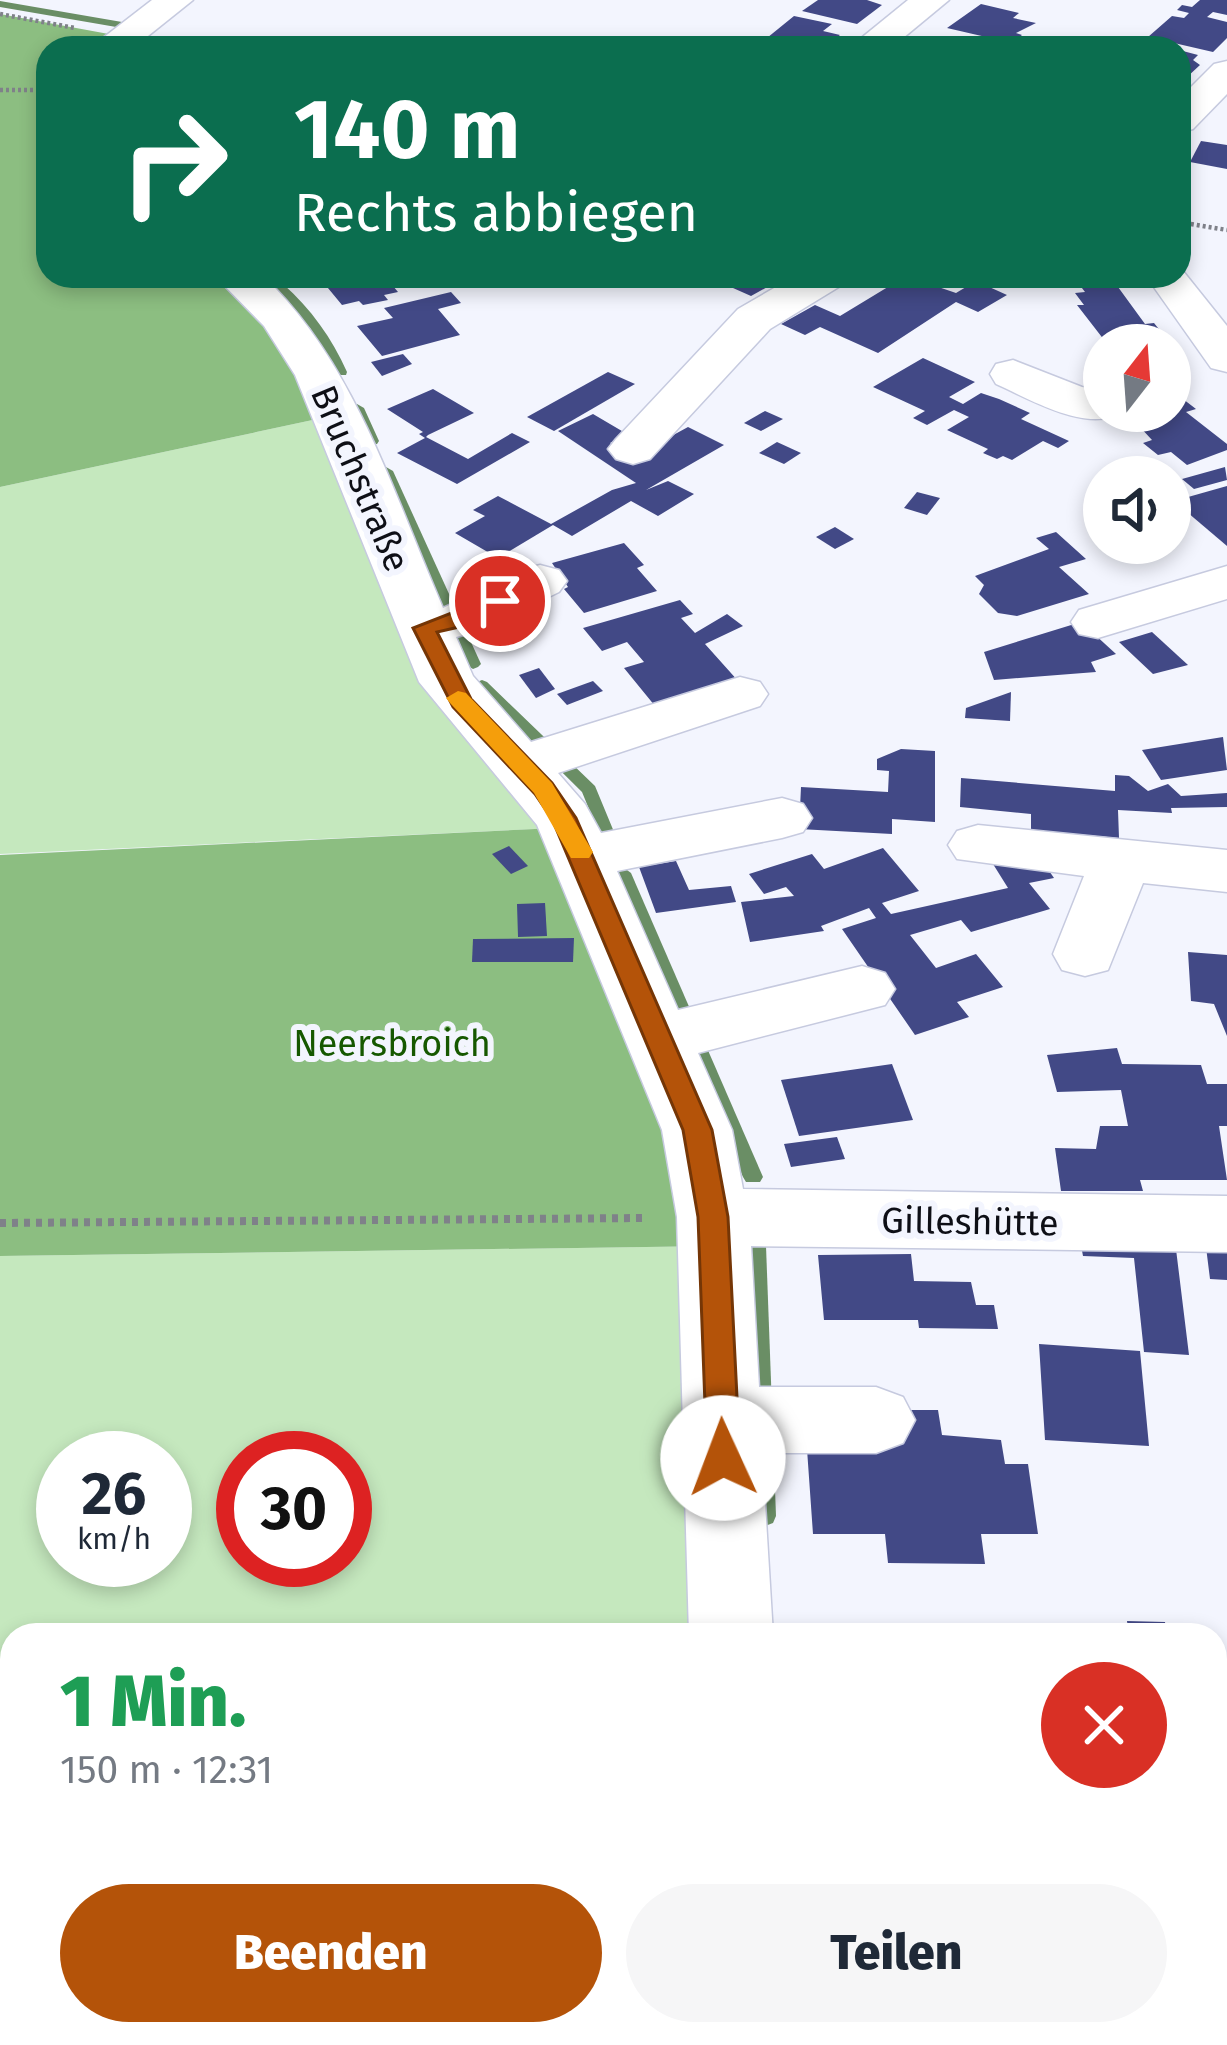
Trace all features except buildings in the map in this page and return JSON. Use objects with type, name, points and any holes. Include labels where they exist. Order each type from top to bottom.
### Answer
[{"type":"street","points":[[125,36],[175,0]]},
{"type":"street","points":[[884,36],[931,0]]},
{"type":"street","points":[[1191,109],[1227,72]]},
{"type":"street","points":[[1191,282],[1227,290]]},
{"type":"street","name":"Bruchstraße","points":[[250,288],[281,318],[318,375],[443,624],[451,688],[540,759],[554,802],[605,852],[682,1034],[750,1419],[732,1623]]},
{"type":"street","points":[[633,449],[754,320],[806,288]]},
{"type":"street","points":[[1177,288],[1220,348],[1191,359]]},
{"type":"street","points":[[1013,374],[1083,402]]},
{"type":"street","points":[[443,624],[540,581]]},
{"type":"street","points":[[1098,622],[1227,582]]},
{"type":"street","points":[[540,759],[740,694]]},
{"type":"street","points":[[605,852],[782,818]]},
{"type":"street","points":[[978,845],[1227,871]]},
{"type":"street","points":[[1085,954],[1121,860]]},
{"type":"street","points":[[682,1034],[862,989]]},
{"type":"street","name":"Gilleshütte","points":[[713,1217],[1227,1224]]},
{"type":"street","points":[[750,1419],[876,1420]]},
{"type":"path","points":[[0,14],[92,36]]},
{"type":"path","points":[[0,90],[36,90]]},
{"type":"path","points":[[1191,224],[1227,230]]},
{"type":"path","points":[[0,1223],[713,1217]]},
{"type":"green space","points":[[0,14],[120,36],[36,36],[36,288],[237,288],[336,415],[0,487]]},
{"type":"green space","points":[[336,415],[382,570],[556,828],[0,854],[0,487]]},
{"type":"green space","name":"Neersbroich","points":[[556,828],[715,1246],[0,1256],[0,855]]},
{"type":"green space","points":[[715,1246],[731,1623],[0,1623],[0,1256]]},
{"type":"waterway","points":[[0,4],[122,25]]},
{"type":"waterway","points":[[280,288],[315,326],[341,372]]},
{"type":"waterway","points":[[357,408],[372,441]]},
{"type":"waterway","points":[[386,471],[473,664]]},
{"type":"waterway","points":[[482,685],[589,790],[611,844]]},
{"type":"waterway","points":[[623,873],[753,1177]]},
{"type":"waterway","points":[[756,1246],[765,1516]]},
{"type":"slow traffic","points":[[458,698],[544,789],[580,852]]},
{"type":"route","points":[[500,601],[460,620],[424,628],[461,702],[544,789],[564,818],[698,1130],[713,1217],[723,1458]]}]
